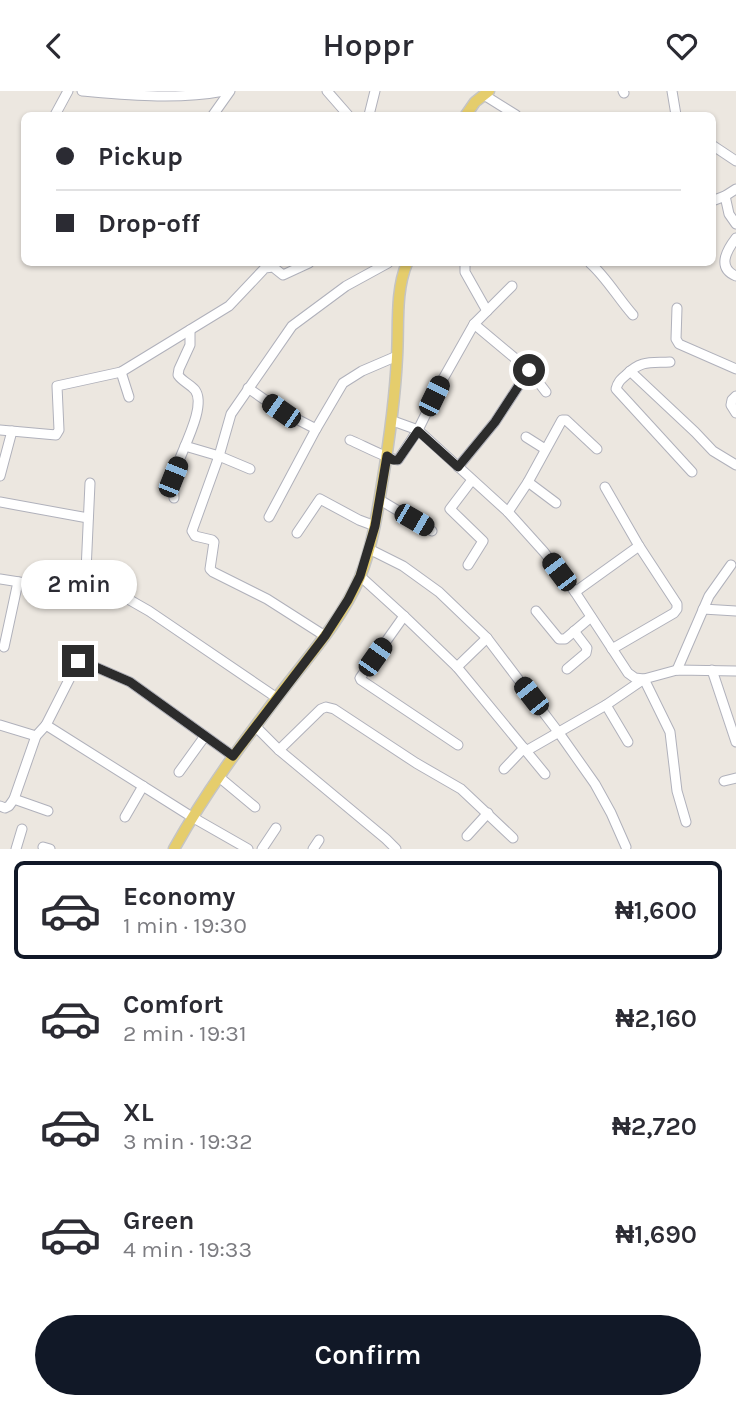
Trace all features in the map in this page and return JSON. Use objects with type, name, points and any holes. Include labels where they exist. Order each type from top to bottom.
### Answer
[{"type":"main road","points":[[468,112],[486,93]]},
{"type":"main road","points":[[177,848],[192,817],[233,756],[325,636],[360,576],[375,526],[393,421],[403,266]]},
{"type":"street","points":[[57,112],[68,91]]},
{"type":"street","points":[[82,91],[150,97],[224,91]]},
{"type":"street","points":[[215,112],[230,91]]},
{"type":"street","points":[[327,91],[345,112]]},
{"type":"street","points":[[370,112],[375,91]]},
{"type":"street","points":[[672,91],[676,112]]},
{"type":"street","points":[[486,93],[512,112]]},
{"type":"street","points":[[716,148],[736,161]]},
{"type":"street","points":[[736,189],[717,197],[736,224]]},
{"type":"street","points":[[736,238],[729,247],[724,263],[726,269],[736,276]]},
{"type":"street","points":[[0,430],[56,435],[59,430],[57,386],[121,372],[229,306],[265,268],[273,267],[283,275],[302,266]]},
{"type":"street","points":[[325,636],[267,599],[210,569],[214,542],[195,536],[192,531],[231,414],[292,326],[346,286],[383,266]]},
{"type":"street","points":[[465,266],[465,272],[487,310]]},
{"type":"street","points":[[598,266],[633,315]]},
{"type":"street","points":[[350,440],[398,460],[418,431],[474,324],[512,286]]},
{"type":"street","points":[[677,308],[676,339],[679,344],[736,369]]},
{"type":"street","points":[[474,324],[529,370],[546,392]]},
{"type":"street","points":[[174,498],[173,477],[196,414],[198,400],[196,391],[178,376],[190,345],[190,330]]},
{"type":"street","points":[[269,517],[343,383],[362,371],[397,356]]},
{"type":"street","points":[[670,362],[640,364],[619,382],[616,389],[692,472]]},
{"type":"street","points":[[458,467],[495,422],[529,370]]},
{"type":"street","points":[[630,371],[713,451],[736,465]]},
{"type":"street","points":[[121,372],[129,397]]},
{"type":"street","points":[[248,388],[281,411],[316,429]]},
{"type":"street","points":[[736,396],[731,404],[736,413]]},
{"type":"street","points":[[508,512],[564,419],[597,449]]},
{"type":"street","points":[[393,421],[418,431],[508,512],[575,592],[628,673],[644,679]]},
{"type":"street","points":[[0,476],[12,431]]},
{"type":"street","points":[[526,437],[545,449]]},
{"type":"street","points":[[185,446],[250,469]]},
{"type":"street","points":[[468,565],[483,541],[450,509],[472,480]]},
{"type":"street","points":[[528,482],[556,503]]},
{"type":"street","points":[[85,593],[90,483]]},
{"type":"street","points":[[605,487],[677,604],[674,613],[612,649]]},
{"type":"street","points":[[297,533],[320,499],[375,526]]},
{"type":"street","points":[[380,500],[432,531]]},
{"type":"street","points":[[0,502],[88,518]]},
{"type":"street","points":[[575,592],[639,545]]},
{"type":"street","points":[[369,549],[403,566],[439,592],[487,638],[595,784],[626,847]]},
{"type":"street","points":[[677,670],[709,596],[731,565]]},
{"type":"street","points":[[721,578],[736,575]]},
{"type":"street","points":[[360,576],[457,667],[545,774]]},
{"type":"street","points":[[0,579],[128,599],[277,698]]},
{"type":"street","points":[[4,647],[18,582]]},
{"type":"street","points":[[703,610],[736,611]]},
{"type":"street","points":[[536,611],[559,639],[565,639],[591,617]]},
{"type":"street","points":[[404,616],[360,678],[458,745]]},
{"type":"street","points":[[567,669],[586,653],[587,648],[574,631]]},
{"type":"street","points":[[457,667],[487,638]]},
{"type":"street","points":[[0,806],[9,806],[14,799],[36,736],[46,725],[78,661],[130,682],[233,756]]},
{"type":"street","points":[[504,769],[525,750],[606,705],[644,679],[677,670],[736,671]]},
{"type":"street","points":[[712,670],[735,739]]},
{"type":"street","points":[[644,679],[670,732],[677,791],[687,822]]},
{"type":"street","points":[[606,705],[628,742]]},
{"type":"street","points":[[279,750],[321,709],[334,709],[461,789],[513,838]]},
{"type":"street","points":[[0,725],[36,736]]},
{"type":"street","points":[[46,725],[248,849]]},
{"type":"street","points":[[256,727],[279,750],[396,849]]},
{"type":"street","points":[[179,772],[205,736]]},
{"type":"street","points":[[219,777],[255,807]]},
{"type":"street","points":[[724,781],[736,778]]},
{"type":"street","points":[[125,817],[143,786]]},
{"type":"street","points":[[14,799],[48,811]]},
{"type":"street","points":[[467,836],[488,813]]},
{"type":"street","points":[[262,849],[276,828]]},
{"type":"street","points":[[16,849],[22,829]]},
{"type":"street","points":[[313,849],[319,840]]},
{"type":"route","points":[[78,661],[130,682],[233,756],[325,636],[348,600],[360,576],[375,526],[387,456],[398,460],[418,431],[458,467],[495,422],[529,370]]}]
